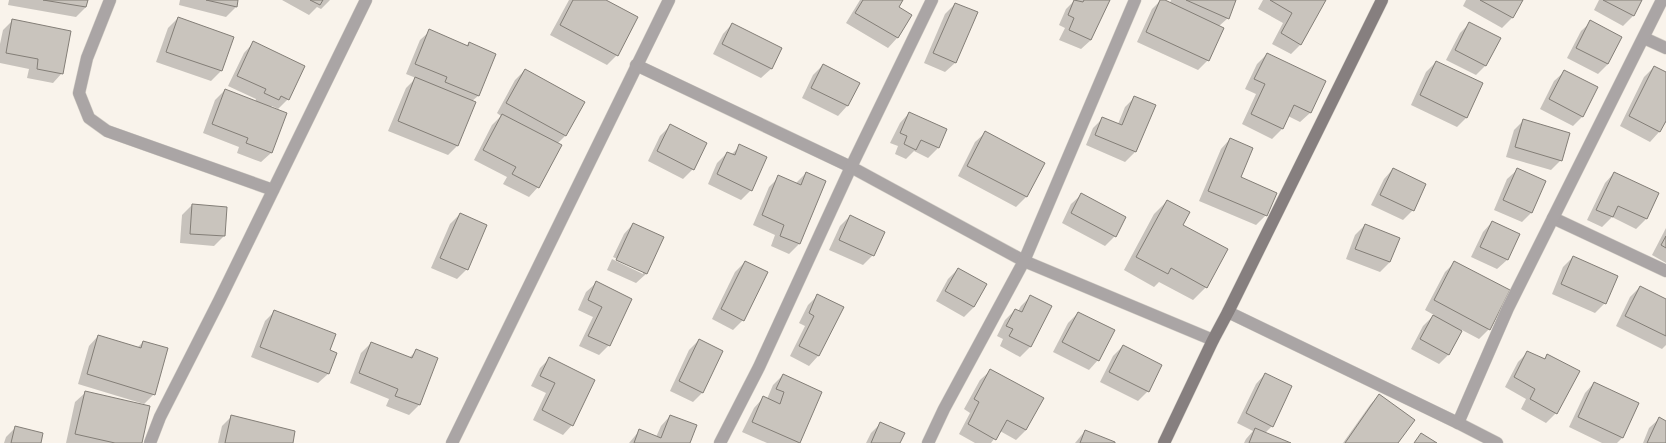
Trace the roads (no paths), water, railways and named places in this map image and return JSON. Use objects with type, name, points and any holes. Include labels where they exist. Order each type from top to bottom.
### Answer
[{"type":"main road","points":[[1164,443],[1213,340],[1382,0]]},
{"type":"street","points":[[110,0],[86,58],[79,93],[89,118],[107,131],[272,190]]},
{"type":"street","points":[[150,443],[160,417],[366,0]]},
{"type":"street","points":[[452,443],[669,0]]},
{"type":"street","points":[[720,443],[759,367],[851,166],[932,0]]},
{"type":"street","points":[[928,443],[944,410],[1024,261],[1136,0]]},
{"type":"street","points":[[1458,423],[1508,308],[1662,0]]},
{"type":"street","points":[[1644,38],[1666,48]]},
{"type":"street","points":[[636,65],[851,166],[1024,261],[1213,340]]},
{"type":"street","points":[[1553,218],[1666,271]]},
{"type":"street","points":[[1228,312],[1497,443]]}]
